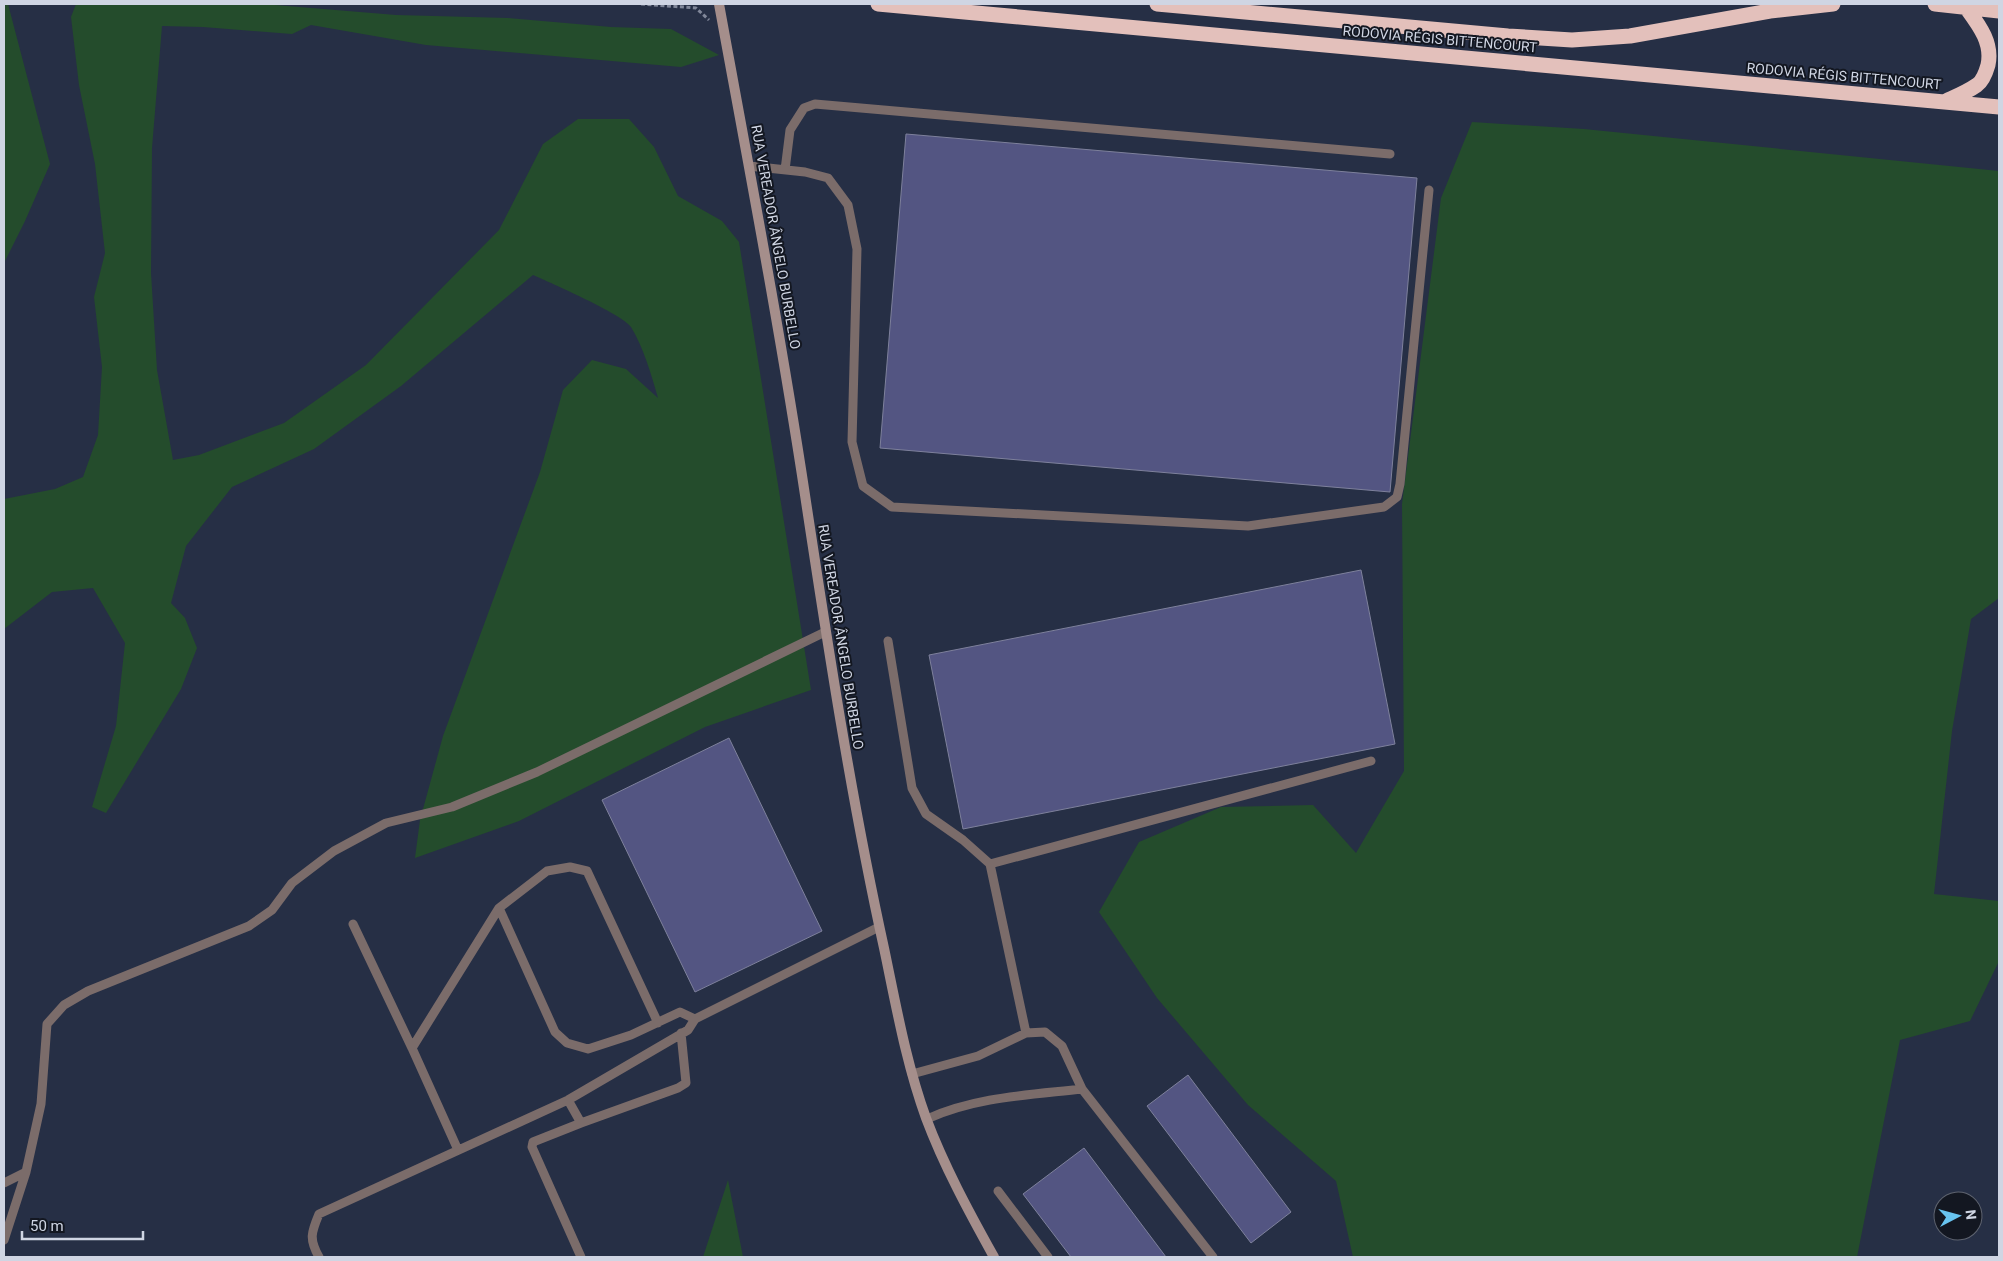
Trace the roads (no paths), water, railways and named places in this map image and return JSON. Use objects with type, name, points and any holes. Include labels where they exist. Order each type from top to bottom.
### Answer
[{"type":"highway","name":"RODOVIA RÉGIS BITTENCOURT","points":[[878,4],[1999,107]]},
{"type":"highway","name":"RODOVIA RÉGIS BITTENCOURT","points":[[1157,4],[1508,36],[1572,40],[1630,36],[1779,10],[1833,4]]},
{"type":"highway","points":[[1935,4],[1999,11]]},
{"type":"highway","points":[[1944,102],[1966,93],[1979,84],[1986,72],[1990,56],[1987,40],[1980,26],[1965,6]]},
{"type":"main road","name":"RUA VEREADOR ÂNGELO BURBELLO","points":[[719,4],[782,345],[825,632],[852,791],[879,926],[912,1074],[927,1119],[954,1183],[994,1257]]},
{"type":"lane","points":[[785,170],[790,130],[804,108],[815,104],[1390,154]]},
{"type":"lane","points":[[749,166],[828,178],[848,205],[857,249],[852,442],[863,486],[892,508],[1248,526],[1384,507],[1397,497],[1400,484],[1429,190]]},
{"type":"lane","points":[[4,1240],[26,1172],[41,1104],[46,1024],[64,1005],[88,991],[248,926],[272,910],[292,883],[334,851],[386,823],[452,807],[537,772],[825,632]]},
{"type":"lane","points":[[888,641],[912,788],[926,814],[963,840],[990,864],[1026,1033]]},
{"type":"lane","points":[[990,864],[1371,761]]},
{"type":"lane","points":[[412,1048],[500,908],[547,871],[570,867],[587,871],[658,1024]]},
{"type":"lane","points":[[500,908],[555,1032],[567,1043],[588,1049],[658,1024],[680,1012],[695,1019]]},
{"type":"lane","points":[[353,924],[458,1150]]},
{"type":"lane","points":[[319,1257],[312,1243],[314,1227],[319,1214],[568,1100],[688,1030],[695,1019],[879,926]]},
{"type":"lane","points":[[912,1074],[978,1056],[1026,1033],[1045,1032],[1062,1046],[1082,1089],[1213,1257]]},
{"type":"lane","points":[[581,1257],[532,1146],[533,1142],[678,1088],[686,1082],[681,1033]]},
{"type":"lane","points":[[927,1119],[946,1110],[998,1098],[1082,1089]]},
{"type":"lane","points":[[568,1100],[581,1123]]},
{"type":"lane","points":[[4,1183],[26,1172]]},
{"type":"lane","points":[[998,1191],[1048,1257]]}]
